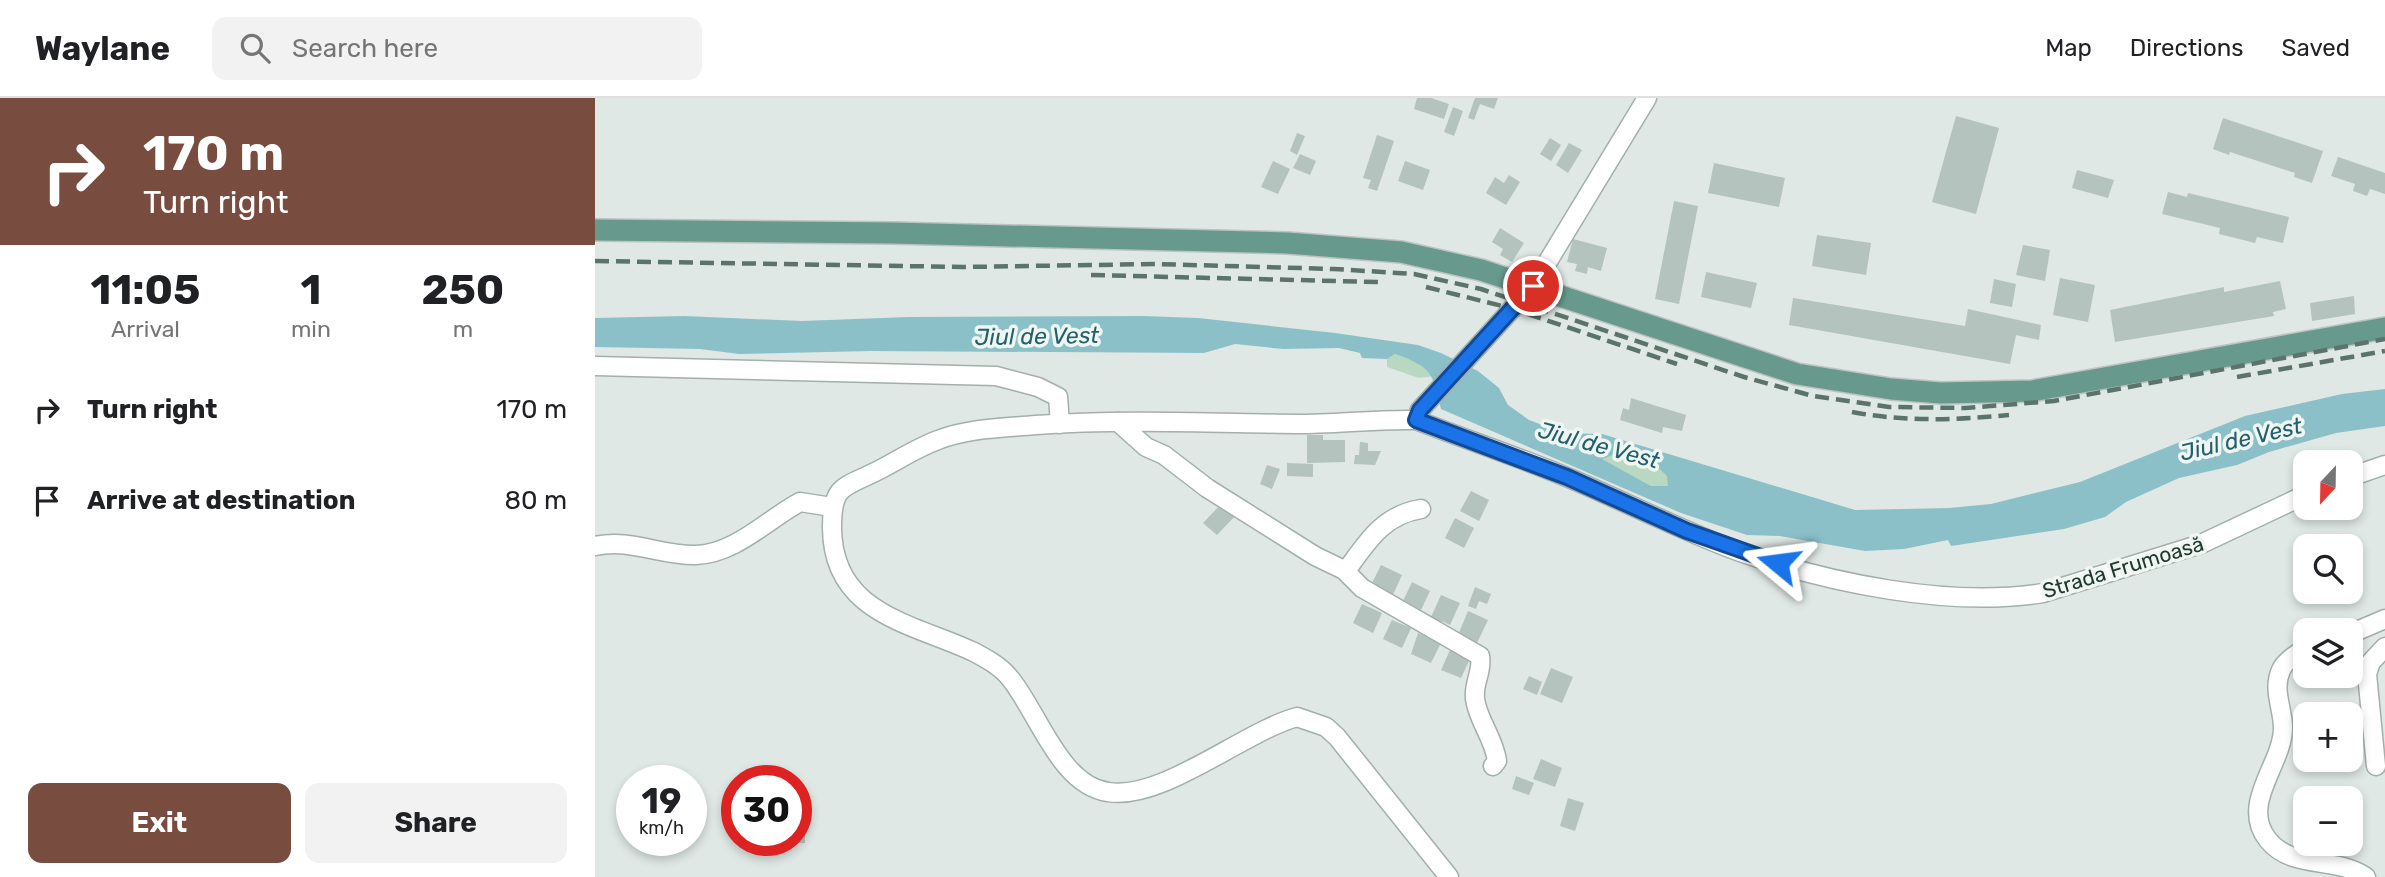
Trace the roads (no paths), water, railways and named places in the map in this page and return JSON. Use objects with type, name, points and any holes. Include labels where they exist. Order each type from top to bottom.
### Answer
[{"type":"main road","points":[[595,230],[893,233],[1287,243],[1401,253],[1481,270],[1797,374],[1891,389],[1941,393],[2032,391],[2385,328]]},
{"type":"street","points":[[1449,877],[1337,737],[1326,727],[1310,720],[1297,717],[1284,721],[1143,789],[1109,793],[1094,788],[1063,764],[1011,679],[999,667],[975,653],[891,620],[857,595],[842,573],[832,546],[832,507],[842,486],[939,439],[980,429],[1118,422],[1323,424],[1418,415],[1479,341],[1533,286],[1647,98]]},
{"type":"street","points":[[595,366],[996,376],[1038,387],[1058,397],[1061,424]]},
{"type":"street","name":"Strada Frumoasă","points":[[1418,415],[1741,552],[1845,580],[1933,595],[1989,597],[2043,593],[2201,544],[2293,501]]},
{"type":"street","points":[[1118,422],[1146,447],[1164,454],[1207,488],[1346,571],[1362,588],[1480,656],[1482,665],[1475,698],[1495,747],[1497,761],[1493,766]]},
{"type":"street","points":[[2363,473],[2385,465]]},
{"type":"street","points":[[595,546],[618,543],[695,555],[709,553],[729,547],[800,502],[832,507]]},
{"type":"street","points":[[1346,571],[1382,524],[1394,516],[1421,509]]},
{"type":"street","points":[[2363,629],[2385,620]]},
{"type":"street","points":[[2376,766],[2367,674],[2371,662],[2385,647]]},
{"type":"street","points":[[2293,658],[2282,667],[2277,684],[2284,728],[2281,747],[2263,785],[2259,807],[2261,829],[2280,851],[2295,859],[2353,869],[2366,877]]},
{"type":"water","name":"Jiul de Vest","points":[[684,316],[802,321],[908,317],[1143,316],[1198,318],[1418,345],[1478,371],[1499,388],[1508,405],[1529,420],[1564,433],[1602,434],[1855,510],[1949,508],[1991,504],[2080,482],[2245,416],[2342,394],[2385,389],[2385,426],[2336,433],[2269,452],[2237,465],[2179,478],[2126,502],[2105,517],[2064,529],[1951,546],[1948,540],[1904,549],[1865,551],[1780,536],[1747,535],[1681,513],[1441,409],[1429,372],[1395,354],[1387,359],[1362,358],[1360,353],[1339,348],[1283,349],[1235,344],[1204,353],[871,351],[739,354],[700,349],[595,347],[595,318]],"holes":[[[1619,453],[1655,465],[1667,476],[1668,486],[1651,486],[1602,459]]]},
{"type":"railway","points":[[595,261],[963,267],[1156,264],[1414,274],[1481,289],[1744,377],[1813,396],[1889,407],[1965,408],[2054,401],[2385,339]]},
{"type":"railway","points":[[1091,275],[1378,282]]},
{"type":"railway","points":[[1426,287],[1510,308],[1677,364]]},
{"type":"railway","points":[[2237,377],[2385,351]]},
{"type":"railway","points":[[1852,412],[1931,419],[2009,415]]}]
